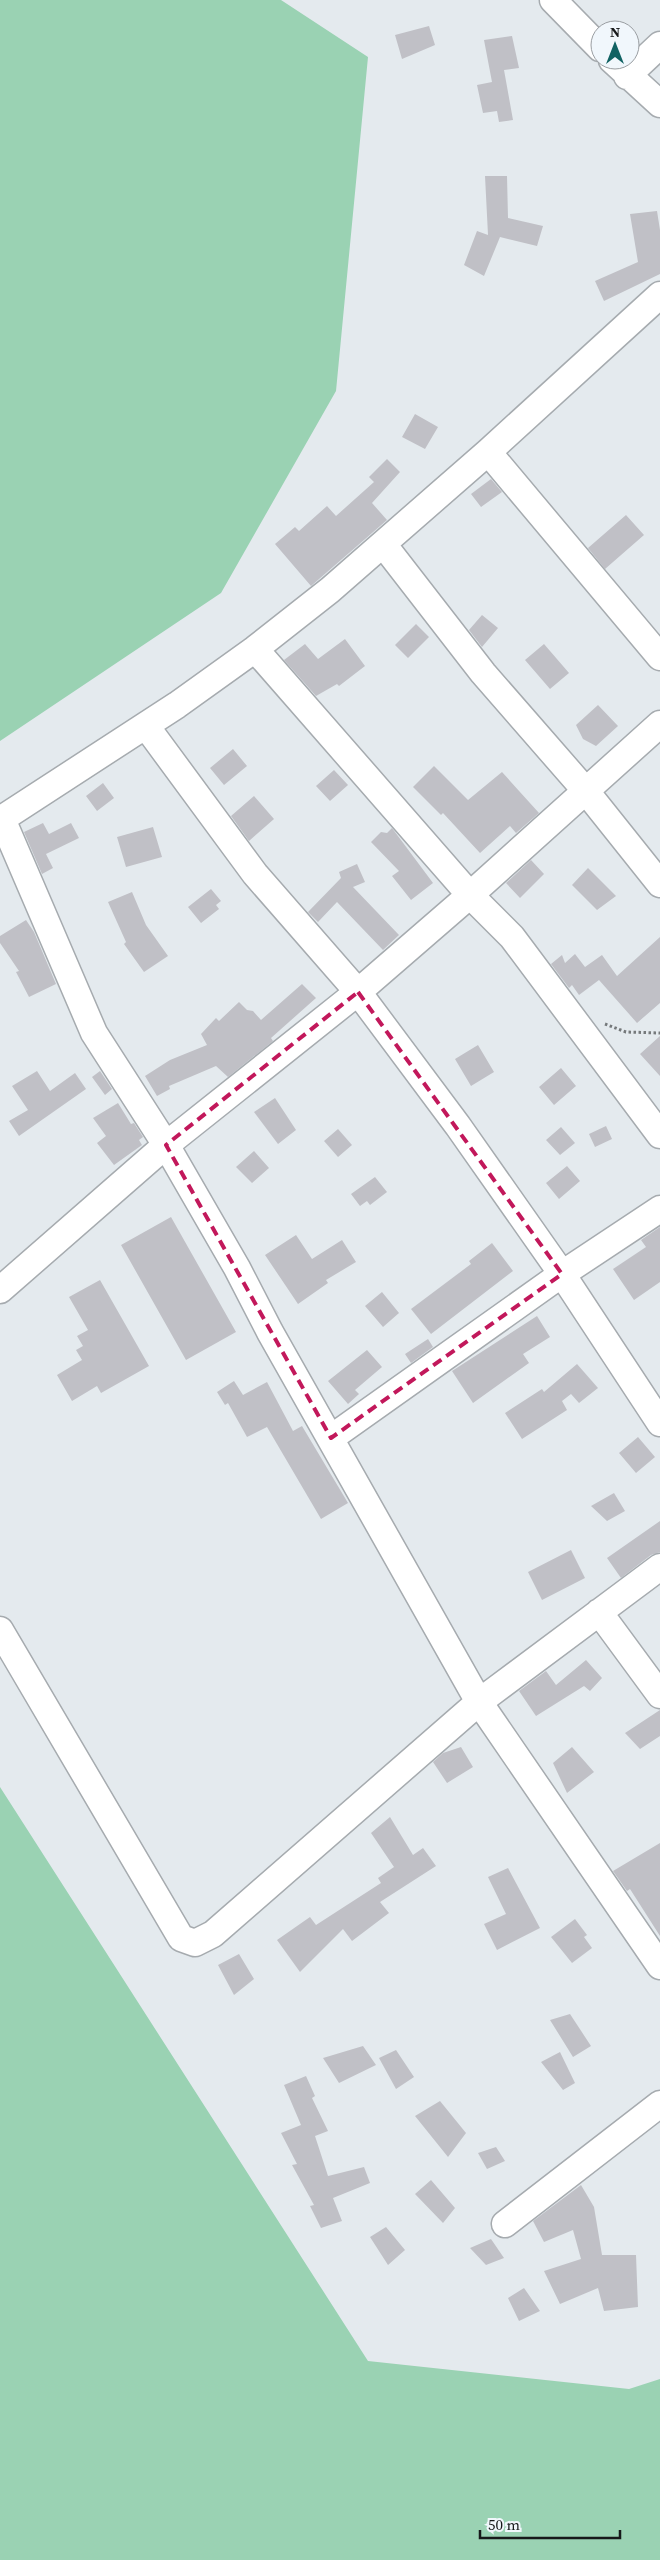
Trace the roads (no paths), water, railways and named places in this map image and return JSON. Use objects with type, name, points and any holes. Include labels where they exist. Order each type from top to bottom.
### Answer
[{"type":"street","points":[[553,0],[590,38]]},
{"type":"street","points":[[640,56],[660,45]]},
{"type":"street","points":[[621,70],[660,104]]},
{"type":"street","points":[[660,295],[488,452],[330,590],[255,649],[146,726],[1,819],[48,924],[84,1013],[166,1145],[479,1702],[660,1966]]},
{"type":"street","points":[[488,452],[660,657]]},
{"type":"street","points":[[383,544],[483,673],[585,790],[660,884]]},
{"type":"street","points":[[255,649],[470,896],[523,952],[660,1135]]},
{"type":"street","points":[[0,1290],[166,1145],[358,992],[470,896],[660,724]]},
{"type":"street","points":[[146,726],[255,874],[358,992],[458,1126],[562,1274],[660,1422]]},
{"type":"street","points":[[331,1438],[562,1274],[660,1209]]},
{"type":"street","points":[[0,1630],[181,1938],[195,1943],[213,1934],[479,1702],[660,1567]]},
{"type":"street","points":[[600,1612],[660,1695]]},
{"type":"street","points":[[505,2224],[660,2104]]}]
